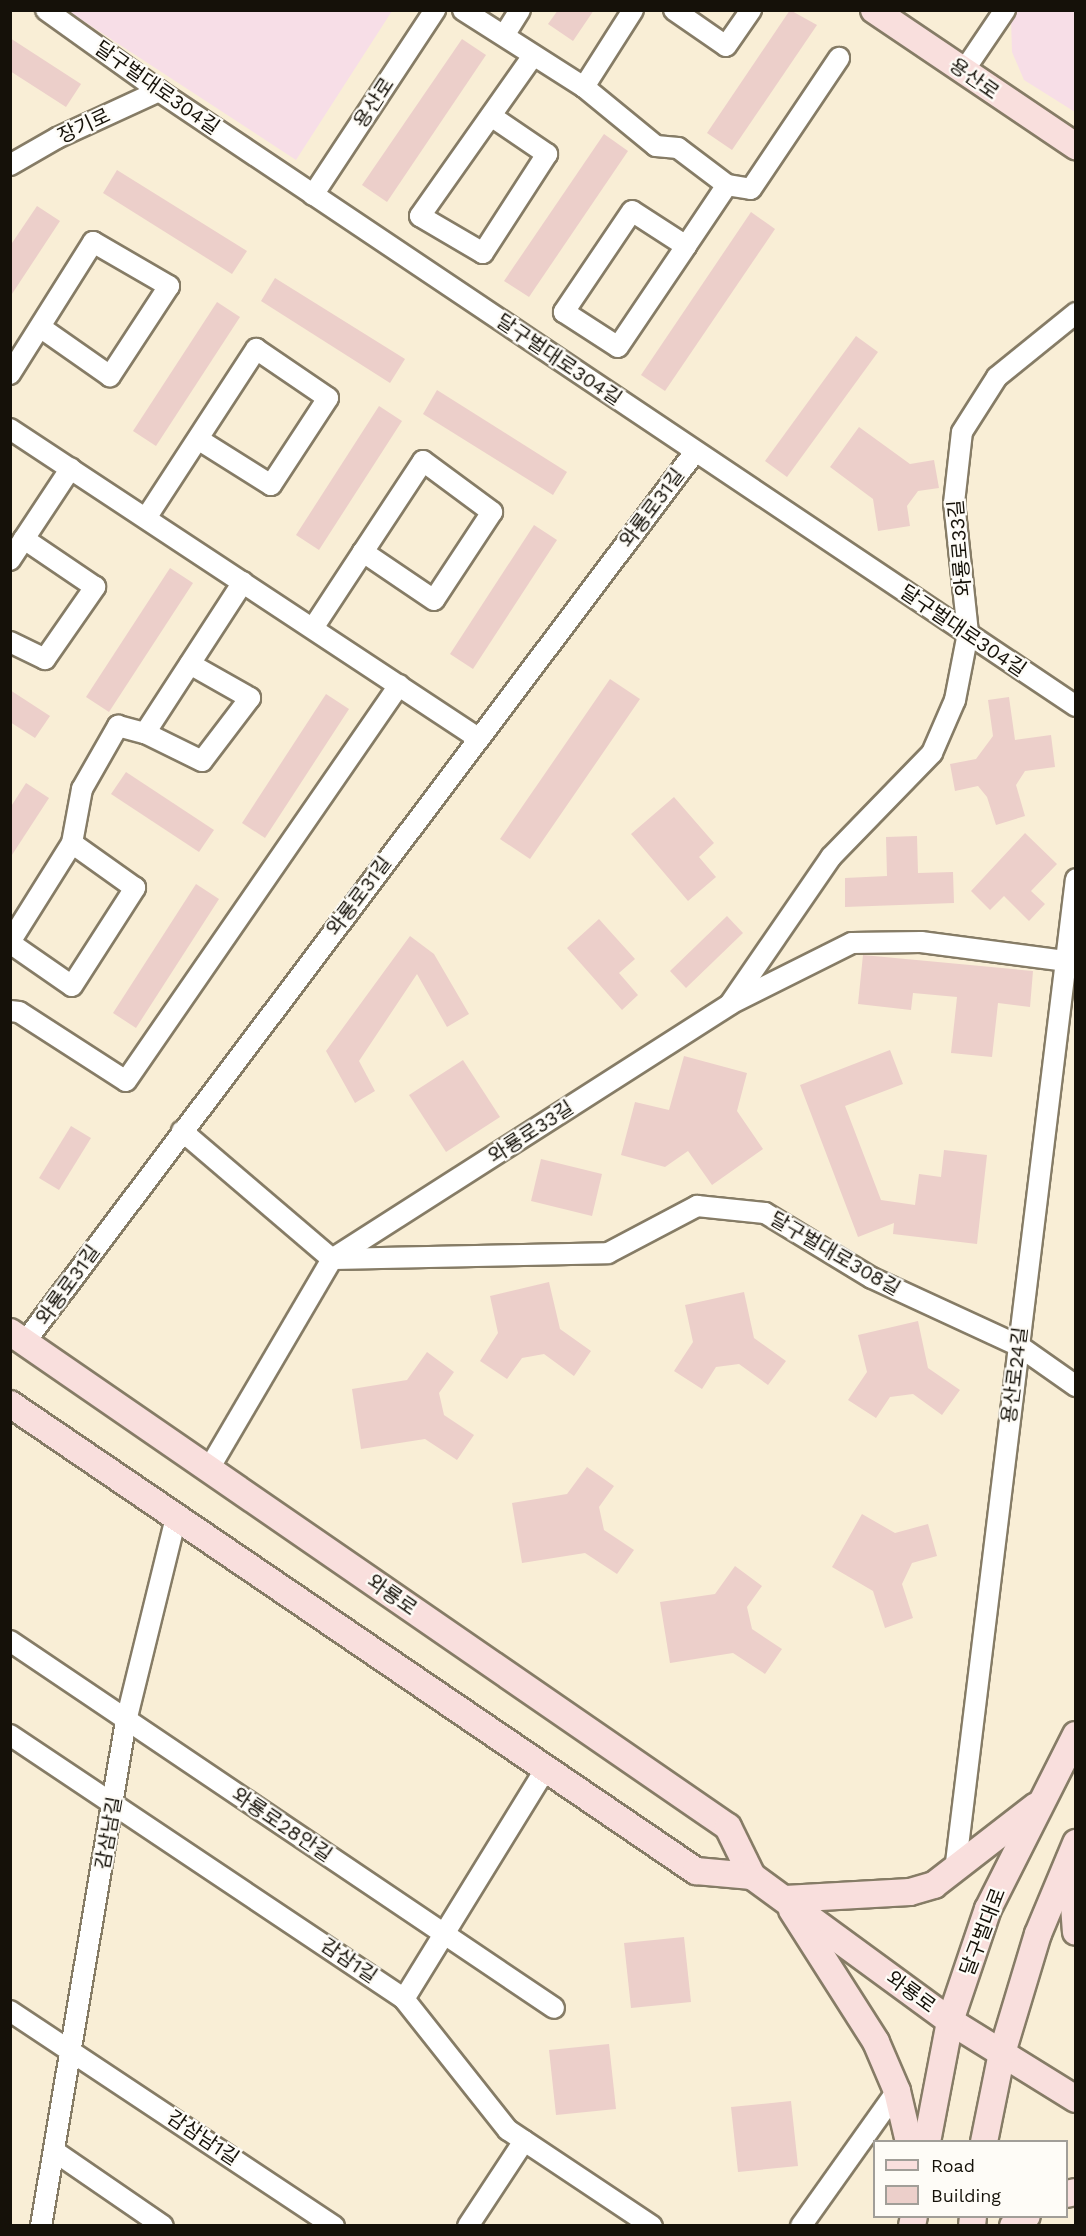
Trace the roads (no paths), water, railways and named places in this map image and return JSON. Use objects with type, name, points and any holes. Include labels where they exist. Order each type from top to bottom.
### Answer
[{"type":"main road","name":"용산로","points":[[874,10],[1076,146]]},
{"type":"main road","name":"와룡로","points":[[18,1337],[210,1467],[728,1827],[752,1876],[950,2021],[1076,2099]]},
{"type":"main road","name":"와룡로","points":[[10,1404],[696,1871],[752,1876]]},
{"type":"main road","name":"달구벌대로","points":[[927,2140],[950,2021],[988,1909],[1076,1735]]},
{"type":"main road","points":[[909,2140],[897,2091],[876,2042],[785,1899],[910,1892],[934,1885],[955,1871],[1042,1801]]},
{"type":"main road","points":[[1073,1847],[1076,1932]]},
{"type":"main road","points":[[984,2140],[1002,2052],[1038,1934],[1073,1847]]},
{"type":"street","name":"달구벌대로304길","points":[[46,10],[159,91],[1076,706]]},
{"type":"street","name":"용산로","points":[[313,195],[435,10]]},
{"type":"street","points":[[463,10],[505,34],[533,56],[584,87],[656,146],[678,148],[727,185],[751,189],[839,58]]},
{"type":"street","points":[[505,34],[520,10]]},
{"type":"street","points":[[584,87],[633,10]]},
{"type":"street","points":[[674,10],[726,46],[751,10]]},
{"type":"street","points":[[963,72],[1005,10]]},
{"type":"street","points":[[491,116],[547,154],[483,253],[420,216],[533,56]]},
{"type":"street","name":"장기로","points":[[10,165],[57,138],[159,91]]},
{"type":"street","points":[[686,246],[632,211],[564,312],[618,347],[686,246],[727,185]]},
{"type":"street","points":[[10,374],[93,242],[168,286],[110,376],[40,327]]},
{"type":"street","name":"와룡로33길","points":[[730,1004],[831,857],[932,753],[955,700],[968,633],[954,502],[962,432],[997,377],[1076,313]]},
{"type":"street","points":[[146,518],[198,438],[256,349],[328,398],[271,484],[198,438]]},
{"type":"street","points":[[10,429],[478,738]]},
{"type":"street","name":"와룡로31길","points":[[18,1337],[182,1131],[695,452]]},
{"type":"street","points":[[313,628],[363,552],[423,461],[492,512],[434,600],[363,552]]},
{"type":"street","points":[[10,560],[71,468]]},
{"type":"street","points":[[10,642],[45,659],[95,587],[24,539]]},
{"type":"street","points":[[145,733],[243,582]]},
{"type":"street","points":[[72,843],[135,888],[72,986],[10,943],[72,843],[82,789],[118,726],[145,733],[202,761],[250,698],[190,664]]},
{"type":"street","points":[[10,1011],[19,1012],[126,1081],[399,685]]},
{"type":"street","name":"용산로24길","points":[[955,1871],[1076,879]]},
{"type":"street","name":"와룡로33길","points":[[210,1467],[332,1259],[730,1004],[852,943],[921,942],[1065,961]]},
{"type":"street","points":[[182,1131],[332,1259]]},
{"type":"street","name":"달구벌대로308길","points":[[332,1259],[608,1253],[697,1206],[765,1213],[872,1278],[1019,1346],[1076,1386]]},
{"type":"street","name":"감삼남길","points":[[41,2226],[115,1804],[126,1721],[176,1517]]},
{"type":"street","name":"와룡로28안길","points":[[10,1641],[554,2008]]},
{"type":"street","name":"감삼1길","points":[[10,1735],[405,1999],[508,2130],[652,2226]]},
{"type":"street","points":[[405,1999],[545,1770]]},
{"type":"street","name":"감삼남1길","points":[[10,2011],[334,2226]]},
{"type":"street","points":[[801,2226],[897,2091]]},
{"type":"street","points":[[468,2226],[524,2141]]},
{"type":"street","points":[[54,2151],[163,2226]]}]
